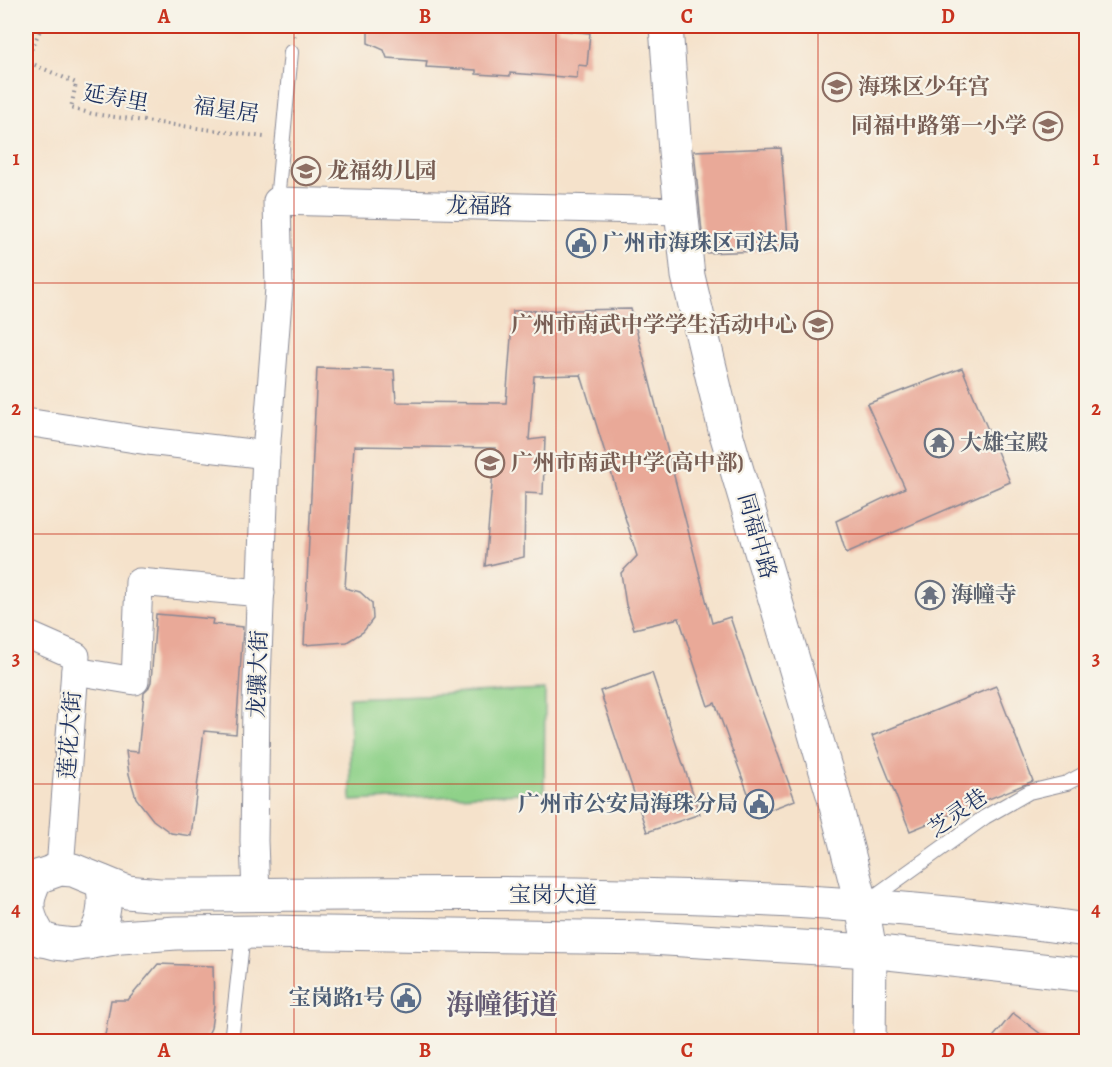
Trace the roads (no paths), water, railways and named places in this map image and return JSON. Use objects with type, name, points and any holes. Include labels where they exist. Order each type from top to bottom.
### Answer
[{"type":"main road","name":"同福中路","points":[[666,26],[688,276],[725,430],[834,798],[862,906],[870,951],[869,1041]]},
{"type":"main road","name":"宝岗大道","points":[[41,876],[73,870],[127,892],[159,895],[593,894],[702,897],[862,906],[992,917],[1086,930]]},
{"type":"main road","points":[[34,938],[27,910],[30,889],[41,876]]},
{"type":"main road","points":[[89,943],[97,933],[104,915],[105,894],[102,882]]},
{"type":"main road","name":"宝岗大道","points":[[34,938],[73,945],[148,934],[262,932],[650,938],[870,951],[1086,975]]},
{"type":"street","name":"龙福路","points":[[278,201],[681,211]]},
{"type":"street","name":"龙骧大街","points":[[256,894],[254,841],[256,706],[266,453],[279,288],[278,201]]},
{"type":"street","points":[[26,422],[148,441],[266,453]]},
{"type":"street","points":[[75,671],[135,681],[139,582],[261,593]]},
{"type":"street","name":"莲花大街","points":[[26,634],[76,656],[41,876]]},
{"type":"lane","name":"福星居","points":[[278,201],[291,52]]},
{"type":"lane","name":"芝灵巷","points":[[862,906],[985,817],[1029,792],[1067,783],[1086,774]]},
{"type":"lane","points":[[231,1041],[243,934]]},
{"type":"place","name":"海珠区少年宫","points":[[837,87]]},
{"type":"place","name":"同福中路第一小学","points":[[1048,126]]},
{"type":"place","name":"龙福幼儿园","points":[[306,171]]},
{"type":"place","name":"广州市海珠区司法局","points":[[581,243]]},
{"type":"place","name":"广州市南武中学学生活动中心","points":[[818,325]]},
{"type":"place","name":"大雄宝殿","points":[[939,443]]},
{"type":"place","name":"广州市南武中学(高中部)","points":[[490,463]]},
{"type":"place","name":"海幢寺","points":[[930,595]]},
{"type":"place","name":"广州市公安局海珠分局","points":[[759,804]]},
{"type":"place","name":"宝岗路1号","points":[[406,998]]},
{"type":"district","name":"海幢街道","points":[[502,1005]]}]
